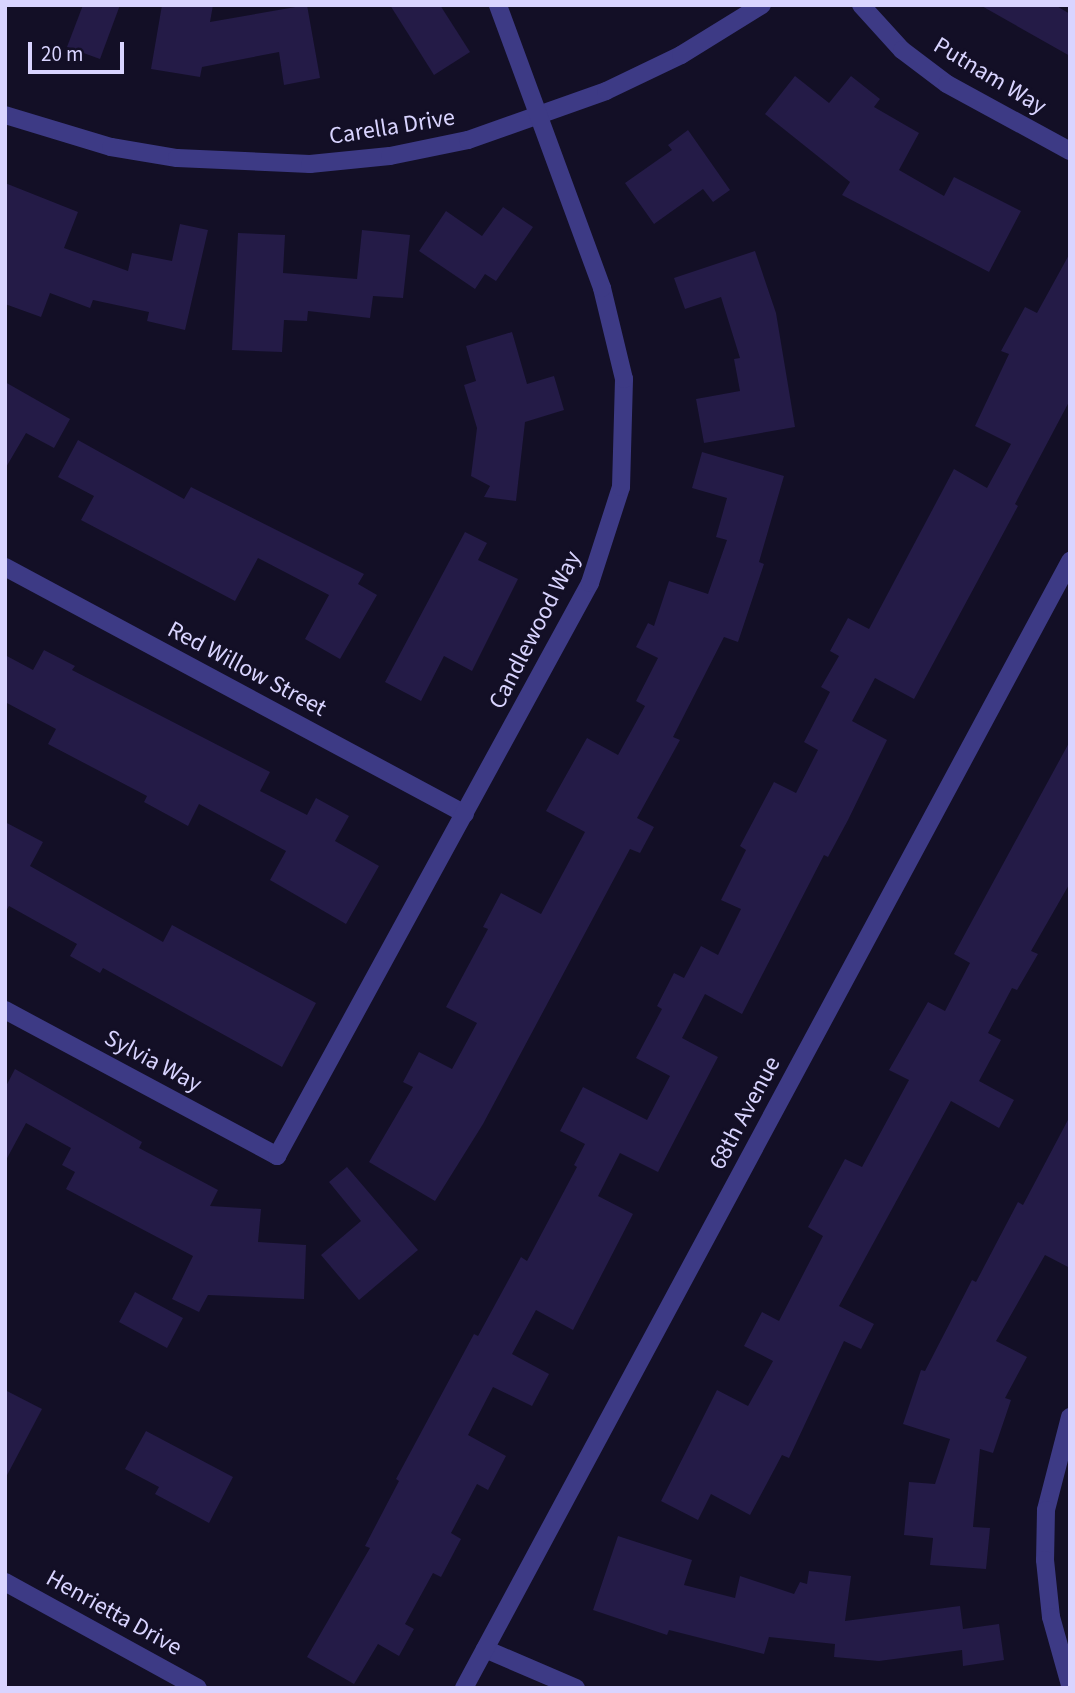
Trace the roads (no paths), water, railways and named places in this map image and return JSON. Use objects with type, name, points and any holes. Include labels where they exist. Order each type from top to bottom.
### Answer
[{"type":"street","name":"Candlewood Way","points":[[277,1156],[590,583],[621,486],[625,415],[614,326],[498,5]]},
{"type":"street","name":"Carella Drive","points":[[5,115],[111,147],[177,158],[270,164],[390,156],[468,140],[540,117],[681,55],[762,5]]},
{"type":"street","name":"Putnam Way","points":[[861,5],[902,50],[947,84],[1070,150]]},
{"type":"street","name":"68th Avenue","points":[[464,1688],[1070,561]]},
{"type":"street","name":"Red Willow Street","points":[[5,567],[465,814]]},
{"type":"street","name":"Sylvia Way","points":[[5,1010],[277,1156]]},
{"type":"street","points":[[1070,1417],[1046,1510],[1045,1560],[1051,1617],[1070,1685]]},
{"type":"street","name":"Henrietta Drive","points":[[5,1582],[198,1688]]},
{"type":"street","points":[[485,1649],[576,1688]]}]
